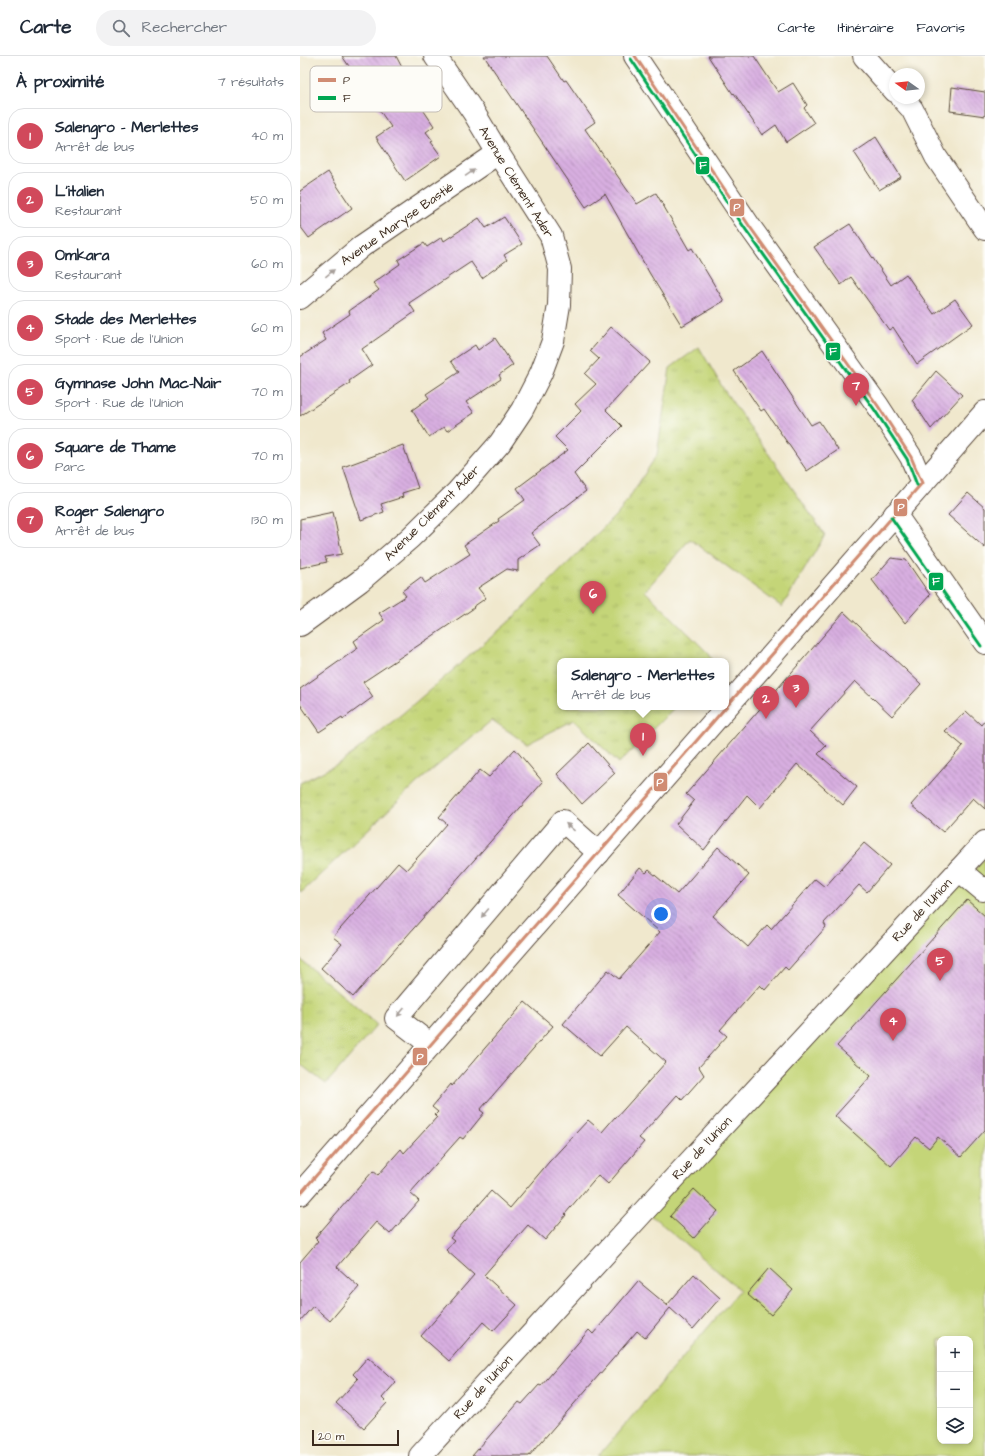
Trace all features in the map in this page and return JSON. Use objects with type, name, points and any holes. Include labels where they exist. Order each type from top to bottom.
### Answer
[{"type":"street","name":"Avenue Clément Ader","points":[[435,56],[442,66]]},
{"type":"street","points":[[635,56],[750,227],[878,406],[911,457],[922,484]]},
{"type":"street","points":[[864,56],[889,84]]},
{"type":"street","name":"Avenue Clément Ader","points":[[300,625],[360,581],[410,538],[458,491],[500,443],[522,410],[541,373],[553,341],[559,305],[560,269],[552,236],[442,66]]},
{"type":"street","points":[[907,104],[912,109],[936,157],[985,229]]},
{"type":"street","name":"Avenue Maryse Bastié","points":[[300,298],[362,246],[498,154]]},
{"type":"street","points":[[729,704],[985,412]]},
{"type":"street","points":[[895,514],[985,643]]},
{"type":"street","points":[[300,1194],[724,710]]},
{"type":"street","points":[[431,1044],[396,1018],[563,821],[599,853]]},
{"type":"street","name":"Rue de l'Union","points":[[420,1456],[985,842]]},
{"type":"street","points":[[959,870],[983,890],[985,888]]},
{"type":"green space","points":[[699,347],[724,390],[825,535],[782,607],[690,539],[645,591],[711,658],[557,658],[557,710],[672,710],[619,763],[574,720],[527,744],[492,720],[418,782],[300,893],[300,783],[342,762],[402,714],[511,620],[621,510],[657,455],[670,368]]},
{"type":"green space","points":[[985,858],[985,1456],[598,1456],[740,1290],[645,1210],[959,870],[972,873]]},
{"type":"green space","points":[[300,959],[377,1025],[326,1084],[300,1064]]},
{"type":"building","points":[[342,56],[396,56],[401,66],[349,66]]},
{"type":"building","points":[[484,56],[547,56],[564,81],[566,80],[595,122],[585,129],[637,204],[656,193],[689,250],[692,248],[724,301],[682,326],[650,274],[605,194],[586,207]]},
{"type":"building","points":[[708,56],[754,56],[778,92],[793,83],[807,105],[804,108],[814,123],[786,142],[776,125],[762,135]]},
{"type":"building","points":[[952,87],[985,92],[985,116],[950,111]]},
{"type":"building","points":[[381,112],[425,112],[434,126],[426,132],[441,156],[405,181],[376,137],[391,127]]},
{"type":"building","points":[[876,137],[901,177],[879,190],[854,152]]},
{"type":"building","points":[[328,172],[352,208],[309,238],[300,226],[300,191]]},
{"type":"building","points":[[504,217],[522,244],[504,255],[507,260],[482,278],[471,262],[409,303],[415,312],[362,349],[372,365],[349,381],[350,383],[300,416],[300,357],[326,340],[322,333],[350,314],[349,311],[379,290],[373,283],[400,264],[398,260],[424,243],[427,247],[442,237],[444,241],[479,218],[486,228]]},
{"type":"building","points":[[850,224],[891,285],[906,274],[934,314],[955,299],[973,324],[917,364],[893,327],[889,330],[851,277],[841,285],[814,247]]},
{"type":"building","points":[[611,327],[650,362],[606,410],[622,426],[574,474],[586,491],[531,533],[540,545],[518,560],[518,571],[507,569],[478,588],[486,598],[473,607],[474,608],[363,682],[373,697],[343,719],[342,717],[319,732],[300,704],[300,689],[358,648],[354,641],[384,620],[379,613],[406,596],[402,591],[421,577],[425,583],[470,554],[464,545],[499,521],[498,519],[525,500],[517,488],[568,450],[555,437],[581,411],[575,404],[596,384],[585,374],[599,359],[590,351]]},
{"type":"building","points":[[495,338],[513,365],[499,375],[501,379],[466,402],[474,413],[447,431],[444,427],[429,437],[412,410],[429,398],[426,394],[459,372],[451,361],[475,345],[478,350]]},
{"type":"building","points":[[762,351],[811,425],[819,421],[838,450],[807,471],[764,409],[761,411],[734,371]]},
{"type":"building","points":[[936,371],[962,395],[931,429],[912,400]]},
{"type":"building","points":[[403,445],[418,488],[402,493],[403,497],[381,504],[384,512],[361,520],[343,467]]},
{"type":"building","points":[[968,493],[985,508],[985,548],[948,515]]},
{"type":"building","points":[[333,512],[342,554],[325,557],[327,562],[300,568],[300,519]]},
{"type":"building","points":[[891,558],[906,560],[930,595],[905,623],[872,580]]},
{"type":"building","points":[[844,612],[921,684],[892,716],[855,681],[810,731],[826,746],[818,754],[857,787],[843,805],[797,764],[760,808],[747,795],[704,850],[676,824],[694,801],[686,794]]},
{"type":"building","points":[[966,711],[981,725],[985,720],[985,809],[973,798],[943,832],[911,805],[963,746],[945,731]]},
{"type":"building","points":[[589,743],[615,773],[582,804],[557,774]]},
{"type":"building","points":[[515,749],[543,782],[353,997],[321,968],[342,944],[333,937],[398,863],[406,870],[427,847],[447,824],[439,817],[480,770],[489,777]]},
{"type":"building","points":[[864,843],[890,865],[867,892],[859,885],[824,923],[826,927],[788,970],[785,967],[765,990],[760,985],[720,1030],[727,1036],[699,1067],[704,1075],[682,1100],[677,1095],[639,1138],[644,1142],[608,1184],[598,1175],[545,1240],[528,1225],[484,1275],[517,1305],[493,1331],[483,1322],[449,1361],[421,1336],[474,1275],[446,1250],[454,1241],[450,1238],[491,1191],[510,1208],[549,1162],[588,1120],[602,1132],[666,1062],[626,1027],[600,1056],[563,1024],[608,970],[619,979],[660,932],[618,895],[640,868],[646,873],[649,870],[677,894],[718,847],[749,875],[713,916],[748,947],[767,925],[771,929],[815,879],[825,887]]},
{"type":"building","points":[[967,900],[985,916],[985,1130],[961,1157],[938,1137],[929,1148],[916,1137],[891,1166],[835,1116],[871,1076],[837,1046]]},
{"type":"building","points":[[525,1002],[553,1026],[480,1110],[484,1113],[463,1139],[460,1137],[410,1193],[419,1201],[390,1234],[376,1222],[337,1267],[359,1287],[330,1321],[313,1306],[300,1321],[300,1262],[318,1241],[315,1238],[373,1171],[378,1175],[401,1149],[404,1153],[437,1117],[435,1115],[438,1112],[432,1107]]},
{"type":"building","points":[[694,1189],[718,1211],[694,1238],[670,1216]]},
{"type":"building","points":[[769,1268],[793,1290],[771,1315],[747,1294]]},
{"type":"building","points":[[694,1274],[720,1298],[693,1329],[670,1308],[645,1338],[637,1331],[529,1456],[472,1456],[519,1402],[522,1404],[539,1385],[541,1386],[589,1330],[593,1334],[638,1281],[668,1306],[667,1305]]},
{"type":"building","points":[[368,1357],[396,1382],[382,1398],[387,1403],[364,1428],[336,1403],[358,1379],[353,1374]]},
{"type":"transit line","name":"P","points":[[635,56],[750,227],[878,406],[911,457],[922,483],[729,704]]},
{"type":"transit line","name":"F","points":[[631,59],[746,230],[874,409],[907,459],[917,485]]},
{"type":"transit line","name":"F","points":[[891,517],[981,646]]},
{"type":"transit line","name":"P","points":[[300,1194],[723,710]]},
{"type":"place","name":"Roger Salengro","points":[[856,406]]},
{"type":"place","name":"Square de Thame","points":[[593,614]]},
{"type":"place","name":"Omkara","points":[[796,708]]},
{"type":"place","name":"L’italien","points":[[766,719]]},
{"type":"place","name":"Salengro - Merlettes","points":[[643,756]]},
{"type":"place","name":"Gymnase John Mac-Nair","points":[[940,981]]},
{"type":"place","name":"Stade des Merlettes","points":[[893,1041]]}]
